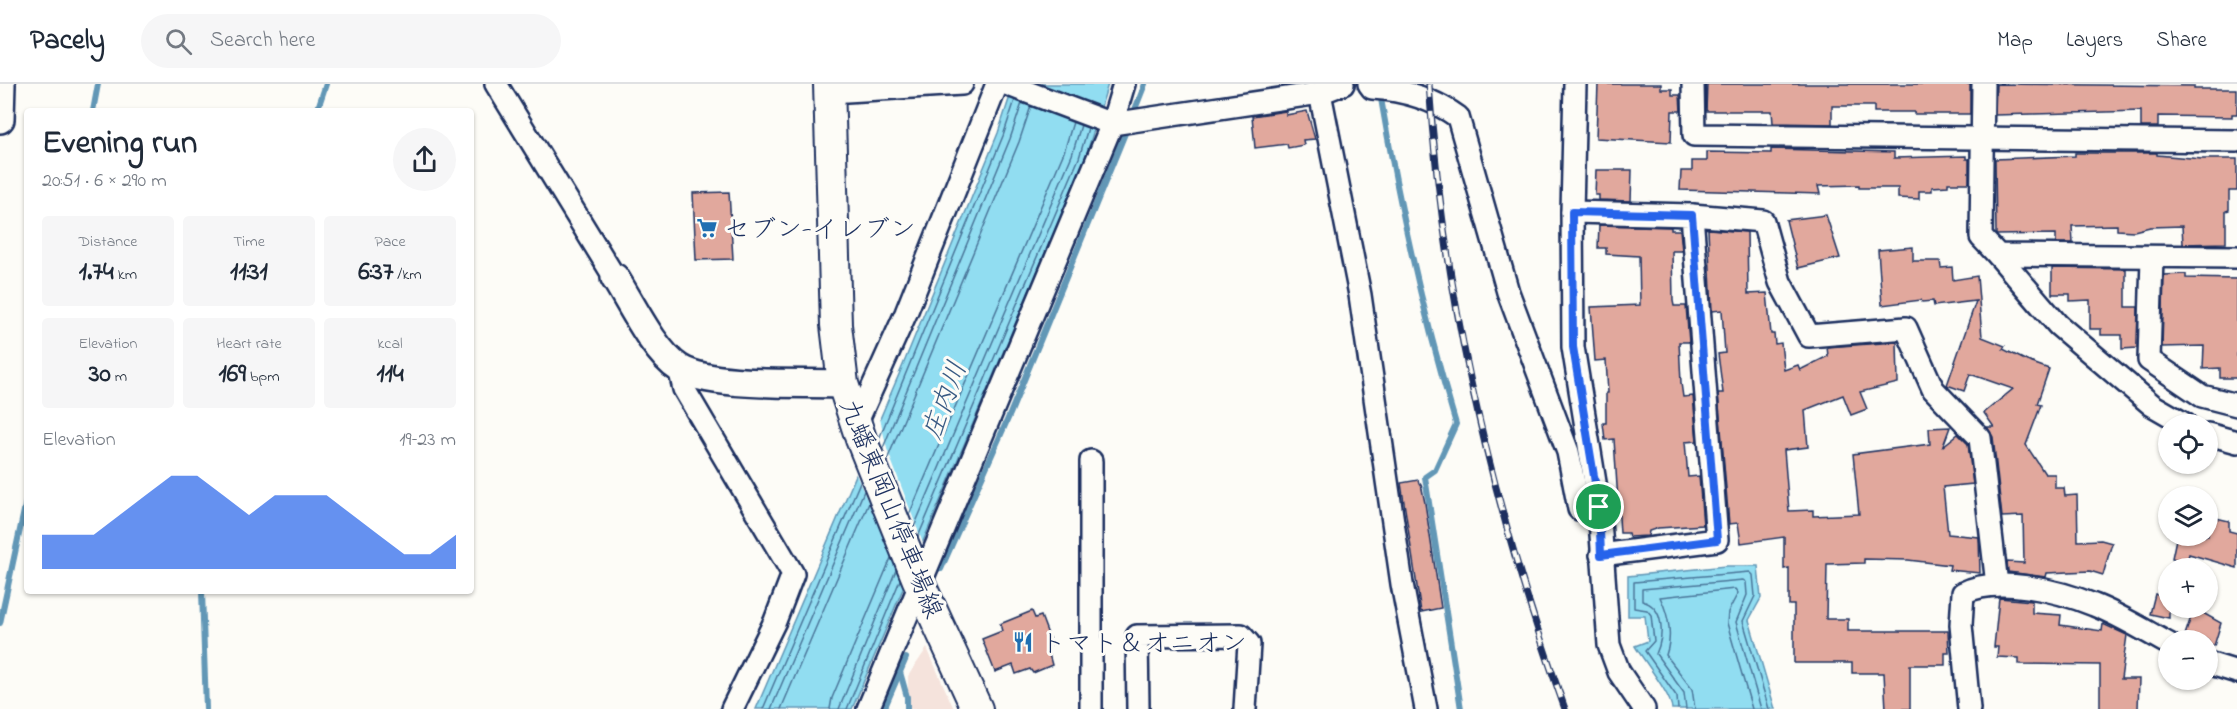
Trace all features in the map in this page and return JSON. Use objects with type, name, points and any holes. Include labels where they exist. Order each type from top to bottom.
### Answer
[{"type":"main road","name":"九蟠東岡山停車場線","points":[[830,88],[836,325],[843,384],[858,432],[920,581],[977,709]]},
{"type":"street","points":[[0,119],[1,84]]},
{"type":"street","points":[[495,84],[661,350],[679,368],[717,379],[843,384]]},
{"type":"street","points":[[830,88],[962,84]]},
{"type":"street","points":[[858,432],[998,84]]},
{"type":"street","points":[[1006,84],[1119,122],[1320,93],[1343,84]]},
{"type":"street","points":[[868,709],[920,581],[1119,122],[1124,84]]},
{"type":"street","points":[[1575,84],[1572,212],[1573,347],[1599,507],[1609,645],[1619,672],[1644,709]]},
{"type":"street","points":[[1693,84],[1694,135],[2237,141]]},
{"type":"street","points":[[1983,84],[1981,237],[2058,325],[2152,405],[2168,414]]},
{"type":"street","points":[[1376,87],[1396,89],[1438,102],[1458,117],[1508,292],[1568,452],[1579,509],[1599,507]]},
{"type":"street","points":[[1320,93],[1360,295],[1402,584],[1426,709]]},
{"type":"street","points":[[1572,212],[1692,215],[1763,221],[1780,282],[1809,336],[1906,328],[1933,389],[1980,438],[1997,585]]},
{"type":"street","points":[[1601,555],[1717,540],[1692,215]]},
{"type":"street","points":[[1998,255],[2237,257]]},
{"type":"street","points":[[2152,257],[2149,360],[2202,396],[2237,405]]},
{"type":"street","points":[[679,368],[684,389],[793,574],[774,621],[732,709]]},
{"type":"street","points":[[2218,437],[2237,442]]},
{"type":"street","points":[[1091,461],[1091,709]]},
{"type":"street","points":[[1969,709],[1961,625],[1963,593],[1975,586],[1997,585],[2050,591],[2095,605],[2158,638]]},
{"type":"street","points":[[1138,709],[1137,636],[1241,635],[1249,644],[1245,709]]},
{"type":"street","points":[[2218,666],[2237,672]]},
{"type":"shaded area","points":[[927,648],[954,709],[908,709],[908,676]]},
{"type":"water","name":"庄内川","points":[[1014,84],[1108,84],[1085,159],[852,709],[756,709],[903,365],[998,133]]},
{"type":"water","points":[[1726,566],[1758,566],[1761,598],[1749,620],[1775,709],[1672,709],[1663,687],[1635,646],[1648,641],[1645,616],[1628,616],[1628,576]]},
{"type":"pier","points":[[879,414],[887,449],[924,546],[906,589],[855,472]]},
{"type":"building","points":[[1598,84],[1661,84],[1661,89],[1672,89],[1672,95],[1680,95],[1681,111],[1672,111],[1671,142],[1596,138]]},
{"type":"building","points":[[1707,84],[1970,84],[1970,114],[1874,112],[1874,106],[1832,106],[1832,124],[1773,123],[1772,111],[1706,111]]},
{"type":"building","points":[[1996,84],[2194,86],[2194,89],[2237,89],[2237,114],[2232,114],[2232,117],[2158,116],[2158,127],[2141,127],[2141,111],[1995,115]]},
{"type":"building","points":[[1286,111],[1286,115],[1307,111],[1315,139],[1303,140],[1304,145],[1288,148],[1287,144],[1255,148],[1252,116]]},
{"type":"building","points":[[1771,149],[1894,152],[1894,158],[1966,156],[1966,159],[1969,159],[1969,183],[1948,183],[1948,186],[1932,187],[1932,191],[1919,191],[1919,199],[1898,198],[1898,188],[1859,188],[1859,185],[1818,186],[1820,194],[1680,190],[1681,171],[1692,171],[1692,161],[1707,161],[1707,152],[1771,153]]},
{"type":"building","points":[[2075,153],[2157,153],[2157,155],[2202,159],[2237,159],[2237,191],[2229,191],[2229,210],[2226,211],[2226,243],[2183,244],[2182,226],[2150,227],[2134,231],[2117,230],[2117,225],[2072,226],[2073,243],[2056,243],[2056,234],[1996,235],[1995,159],[2075,156]]},
{"type":"building","points":[[1596,170],[1632,170],[1631,201],[1599,200],[1599,195],[1595,195]]},
{"type":"building","points":[[729,192],[733,259],[696,260],[693,193]]},
{"type":"building","points":[[1826,215],[1840,258],[1798,268],[1786,220]]},
{"type":"building","points":[[1599,225],[1671,227],[1671,230],[1680,230],[1682,251],[1672,251],[1673,301],[1674,306],[1686,306],[1689,342],[1679,342],[1681,383],[1683,397],[1693,396],[1697,441],[1685,442],[1688,477],[1699,476],[1703,525],[1658,528],[1649,531],[1648,536],[1629,537],[1628,533],[1620,533],[1614,439],[1605,440],[1603,423],[1606,423],[1606,393],[1608,393],[1606,360],[1595,361],[1591,307],[1640,305],[1639,256],[1606,254],[1606,248],[1598,248]]},
{"type":"building","points":[[1708,229],[1747,232],[1748,294],[1767,293],[1771,334],[1774,334],[1775,344],[1781,343],[1784,370],[1798,365],[1800,370],[1828,356],[1827,347],[1897,342],[1898,383],[1860,392],[1867,409],[1851,415],[1843,395],[1805,410],[1808,447],[1784,450],[1789,511],[1813,510],[1813,516],[1859,514],[1853,454],[1930,444],[1929,428],[1950,427],[1943,446],[1958,434],[1968,444],[1973,484],[1943,487],[1948,534],[1979,537],[1980,573],[1949,570],[1950,565],[1908,560],[1864,559],[1864,563],[1827,564],[1826,619],[1848,619],[1848,631],[1948,631],[1949,653],[1945,653],[1945,665],[1910,665],[1910,709],[1886,709],[1884,673],[1852,673],[1852,663],[1794,663],[1794,605],[1789,605],[1789,568],[1784,569],[1784,537],[1741,543],[1738,523],[1729,524],[1718,393],[1723,393],[1718,354],[1725,353],[1722,310],[1712,311]]},
{"type":"building","points":[[1913,247],[1913,261],[1940,261],[1941,268],[1952,267],[1953,280],[1977,276],[1982,337],[2005,346],[2003,349],[2027,361],[2049,369],[2037,404],[2041,405],[2026,445],[2045,474],[2055,474],[2055,488],[2064,488],[2065,496],[2077,495],[2078,541],[2101,540],[2112,543],[2103,575],[2090,571],[2047,573],[2046,577],[2008,572],[2007,562],[2024,563],[2023,516],[2002,517],[1993,437],[1987,427],[1994,427],[1984,413],[2013,389],[1970,374],[1964,391],[1947,385],[1976,301],[1934,306],[1933,301],[1922,302],[1921,300],[1882,305],[1878,250]]},
{"type":"building","points":[[2052,268],[2126,269],[2126,307],[2138,307],[2137,348],[2122,349],[2122,335],[2101,335],[2101,329],[2090,329],[2090,300],[2070,301],[2070,294],[2052,294]]},
{"type":"building","points":[[2186,274],[2186,278],[2237,279],[2237,378],[2220,378],[2220,368],[2203,369],[2204,346],[2162,347],[2164,275]]},
{"type":"building","points":[[1418,480],[1425,503],[1441,608],[1421,612],[1401,483]]},
{"type":"building","points":[[2218,518],[2229,521],[2229,531],[2237,533],[2237,568],[2218,562],[2218,558],[2203,558],[2189,554],[2188,558],[2172,558],[2175,546],[2218,546]]},
{"type":"building","points":[[2155,594],[2158,595],[2158,616],[2150,614]]},
{"type":"building","points":[[1999,598],[2032,601],[2032,613],[2061,615],[2060,625],[2102,631],[2103,624],[2127,635],[2121,679],[2139,679],[2138,709],[2100,709],[2100,665],[2019,664],[2019,658],[1997,657],[1998,647],[1994,647]]},
{"type":"building","points":[[1032,611],[1035,618],[1041,616],[1052,645],[1047,647],[1052,665],[1033,673],[1030,669],[1016,674],[1013,665],[995,672],[982,639],[1002,631],[1000,624]]},
{"type":"building","points":[[2191,618],[2212,618],[2221,623],[2218,633],[2218,630],[2187,630]]},
{"type":"waterway","points":[[94,108],[98,84]]},
{"type":"waterway","points":[[318,108],[326,84]]},
{"type":"waterway","points":[[1132,117],[1145,84]]},
{"type":"waterway","points":[[1380,93],[1413,260],[1456,424],[1435,470],[1425,477],[1461,709]]},
{"type":"waterway","points":[[941,569],[1010,414],[1128,126]]},
{"type":"waterway","points":[[0,623],[24,511]]},
{"type":"waterway","points":[[202,594],[206,709]]},
{"type":"waterway","points":[[884,709],[906,658]]},
{"type":"waterway","points":[[900,672],[907,697],[907,709]]},
{"type":"railway","points":[[1429,84],[1446,243],[1475,401],[1515,557],[1565,709]]},
{"type":"place","name":"セブン-イレブン","points":[[707,228]]},
{"type":"place","name":"トマト＆オニオン","points":[[1023,642]]},
{"type":"route","points":[[1572,212],[1692,215],[1717,540],[1601,555],[1599,507],[1573,347],[1572,212]]}]
